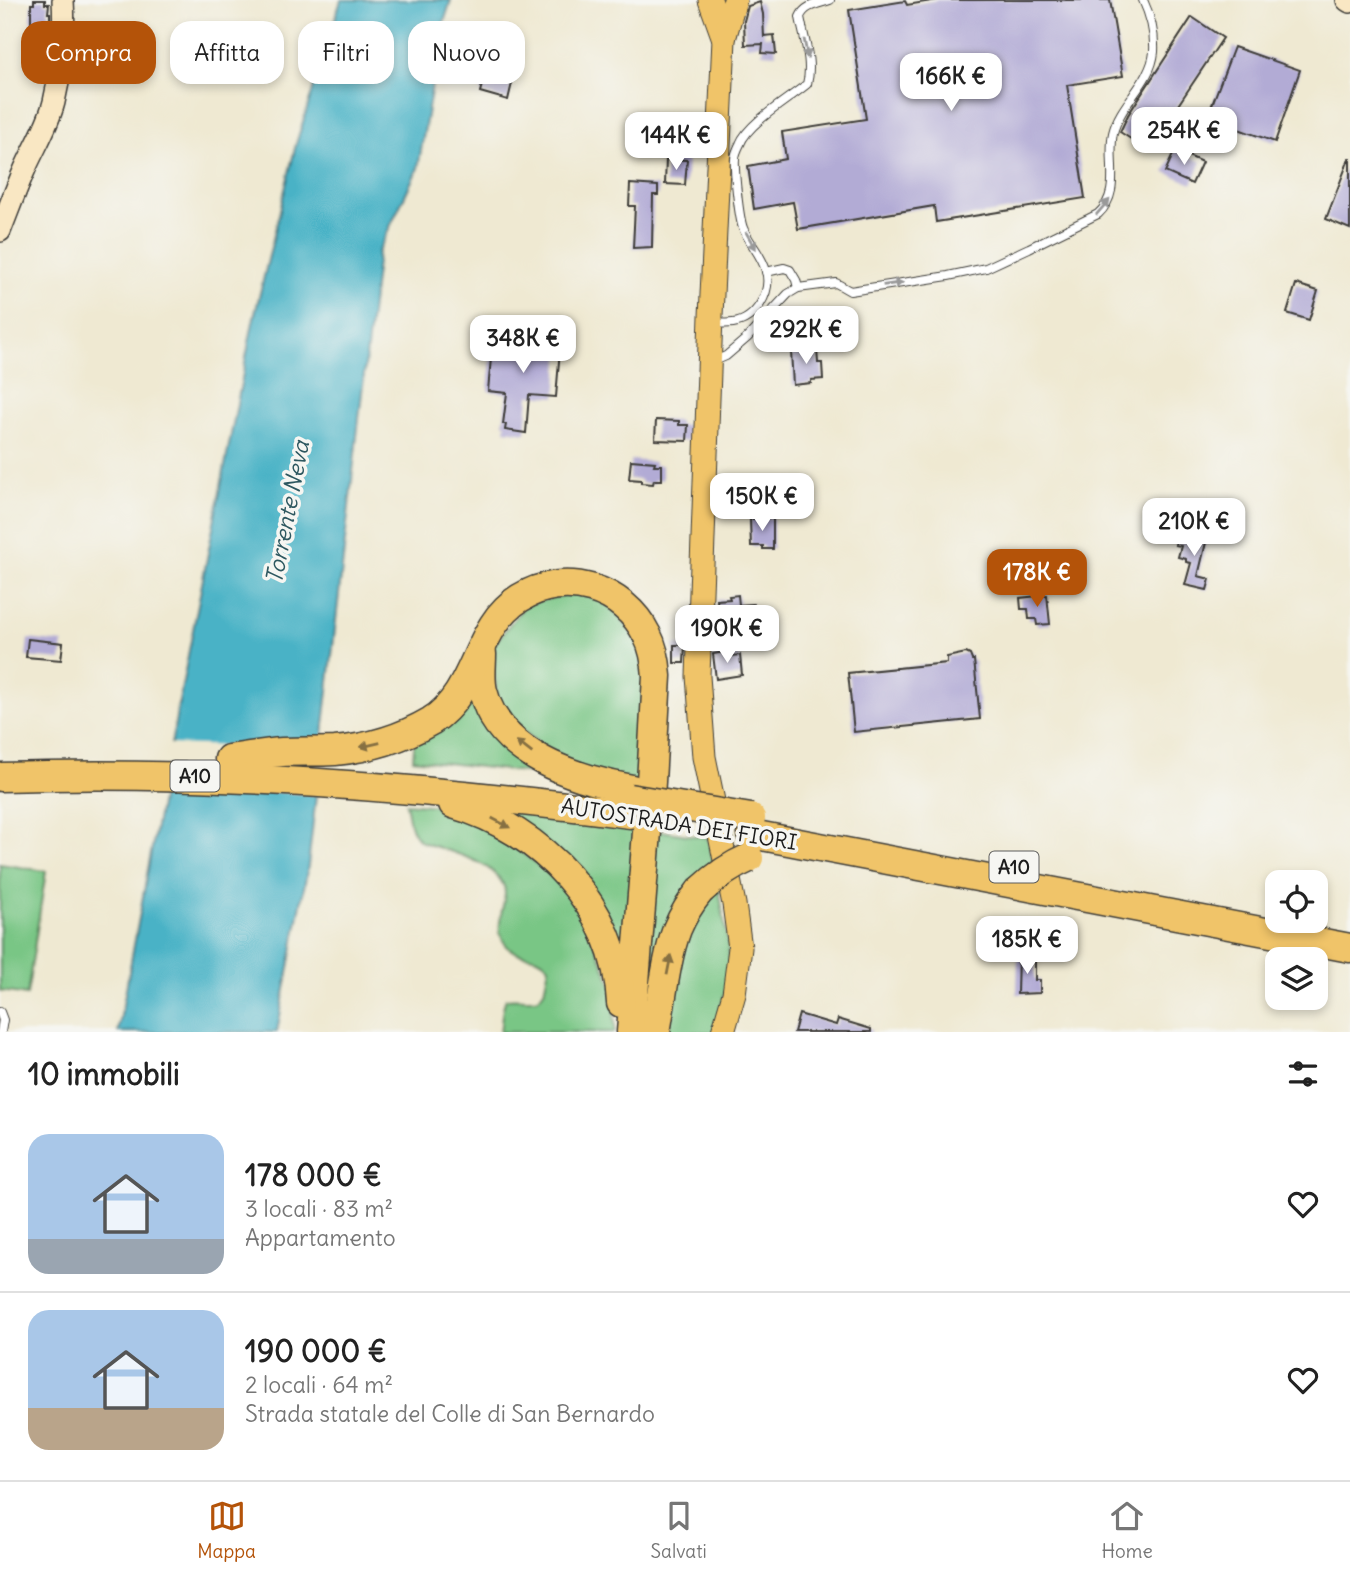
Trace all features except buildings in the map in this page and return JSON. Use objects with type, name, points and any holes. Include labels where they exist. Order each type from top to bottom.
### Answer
[{"type":"highway","points":[[229,759],[279,752],[352,749],[398,736],[433,720],[455,700],[492,627],[508,606],[532,592],[560,585],[574,584],[614,597],[635,616],[648,636],[657,676],[631,1032]]},
{"type":"highway","points":[[482,648],[483,693],[496,720],[512,738],[536,757],[556,768],[588,779],[630,801]]},
{"type":"highway","name":"AUTOSTRADA DEI FIORI","points":[[0,761],[229,759],[390,779],[518,799],[630,801],[697,808],[750,837],[1265,914]]},
{"type":"highway","name":"AUTOSTRADA DEI FIORI","points":[[0,777],[141,775],[390,779]]},
{"type":"highway","points":[[390,779],[486,815],[542,850],[569,877],[592,907],[611,947],[619,980],[624,1032]]},
{"type":"highway","name":"AUTOSTRADA DEI FIORI","points":[[630,801],[750,837],[900,862],[1350,948]]},
{"type":"highway","points":[[656,1032],[673,943],[686,910],[700,891],[733,865],[750,837]]},
{"type":"highway","points":[[1328,926],[1350,930]]},
{"type":"main road","points":[[710,0],[724,39]]},
{"type":"main road","points":[[723,1032],[734,994],[740,948],[734,904],[704,757],[698,676],[724,39],[735,0]]},
{"type":"street","points":[[0,231],[54,103],[62,54],[63,0]]},
{"type":"lane","points":[[711,323],[733,324],[745,320],[767,291],[766,272],[761,258],[743,229],[735,159],[741,141],[752,126],[807,84],[809,63],[800,17],[803,10],[809,6],[830,0]]},
{"type":"lane","points":[[709,363],[726,356],[747,338],[788,293],[798,288],[836,283],[850,291],[986,268],[1098,214],[1111,196],[1112,135],[1118,118],[1149,70],[1154,51],[1151,19],[1143,0]]},
{"type":"lane","points":[[766,272],[779,268],[790,270],[798,288]]},
{"type":"lane","points":[[0,1012],[3,1020],[1,1032]]},
{"type":"green space","points":[[579,592],[608,603],[644,647],[640,784],[564,764],[498,710],[492,647],[526,604]]},
{"type":"green space","points":[[472,684],[549,775],[413,759],[415,735]]},
{"type":"green space","points":[[406,803],[439,806],[467,813],[573,890],[613,988],[615,1032],[500,1032],[506,999],[539,998],[544,991],[549,967],[538,958],[515,952],[504,942],[500,926],[505,890],[497,876],[467,857],[422,842],[412,830]]},
{"type":"green space","points":[[495,806],[637,827],[627,954]]},
{"type":"green space","points":[[654,830],[708,838],[714,866],[651,1032],[642,975]]},
{"type":"green space","points":[[0,864],[46,871],[27,995],[0,991]]},
{"type":"green space","points":[[718,883],[730,973],[714,1032],[661,1032],[680,942]]},
{"type":"water","name":"Torrente Neva","points":[[341,0],[451,0],[444,21],[408,21],[408,84],[432,84],[418,168],[378,252],[308,866],[277,1032],[118,1032],[253,322],[296,144],[315,84],[394,84],[394,21],[334,21]]},
{"type":"pier","points":[[168,744],[301,748],[324,752],[320,795],[160,784]]}]
